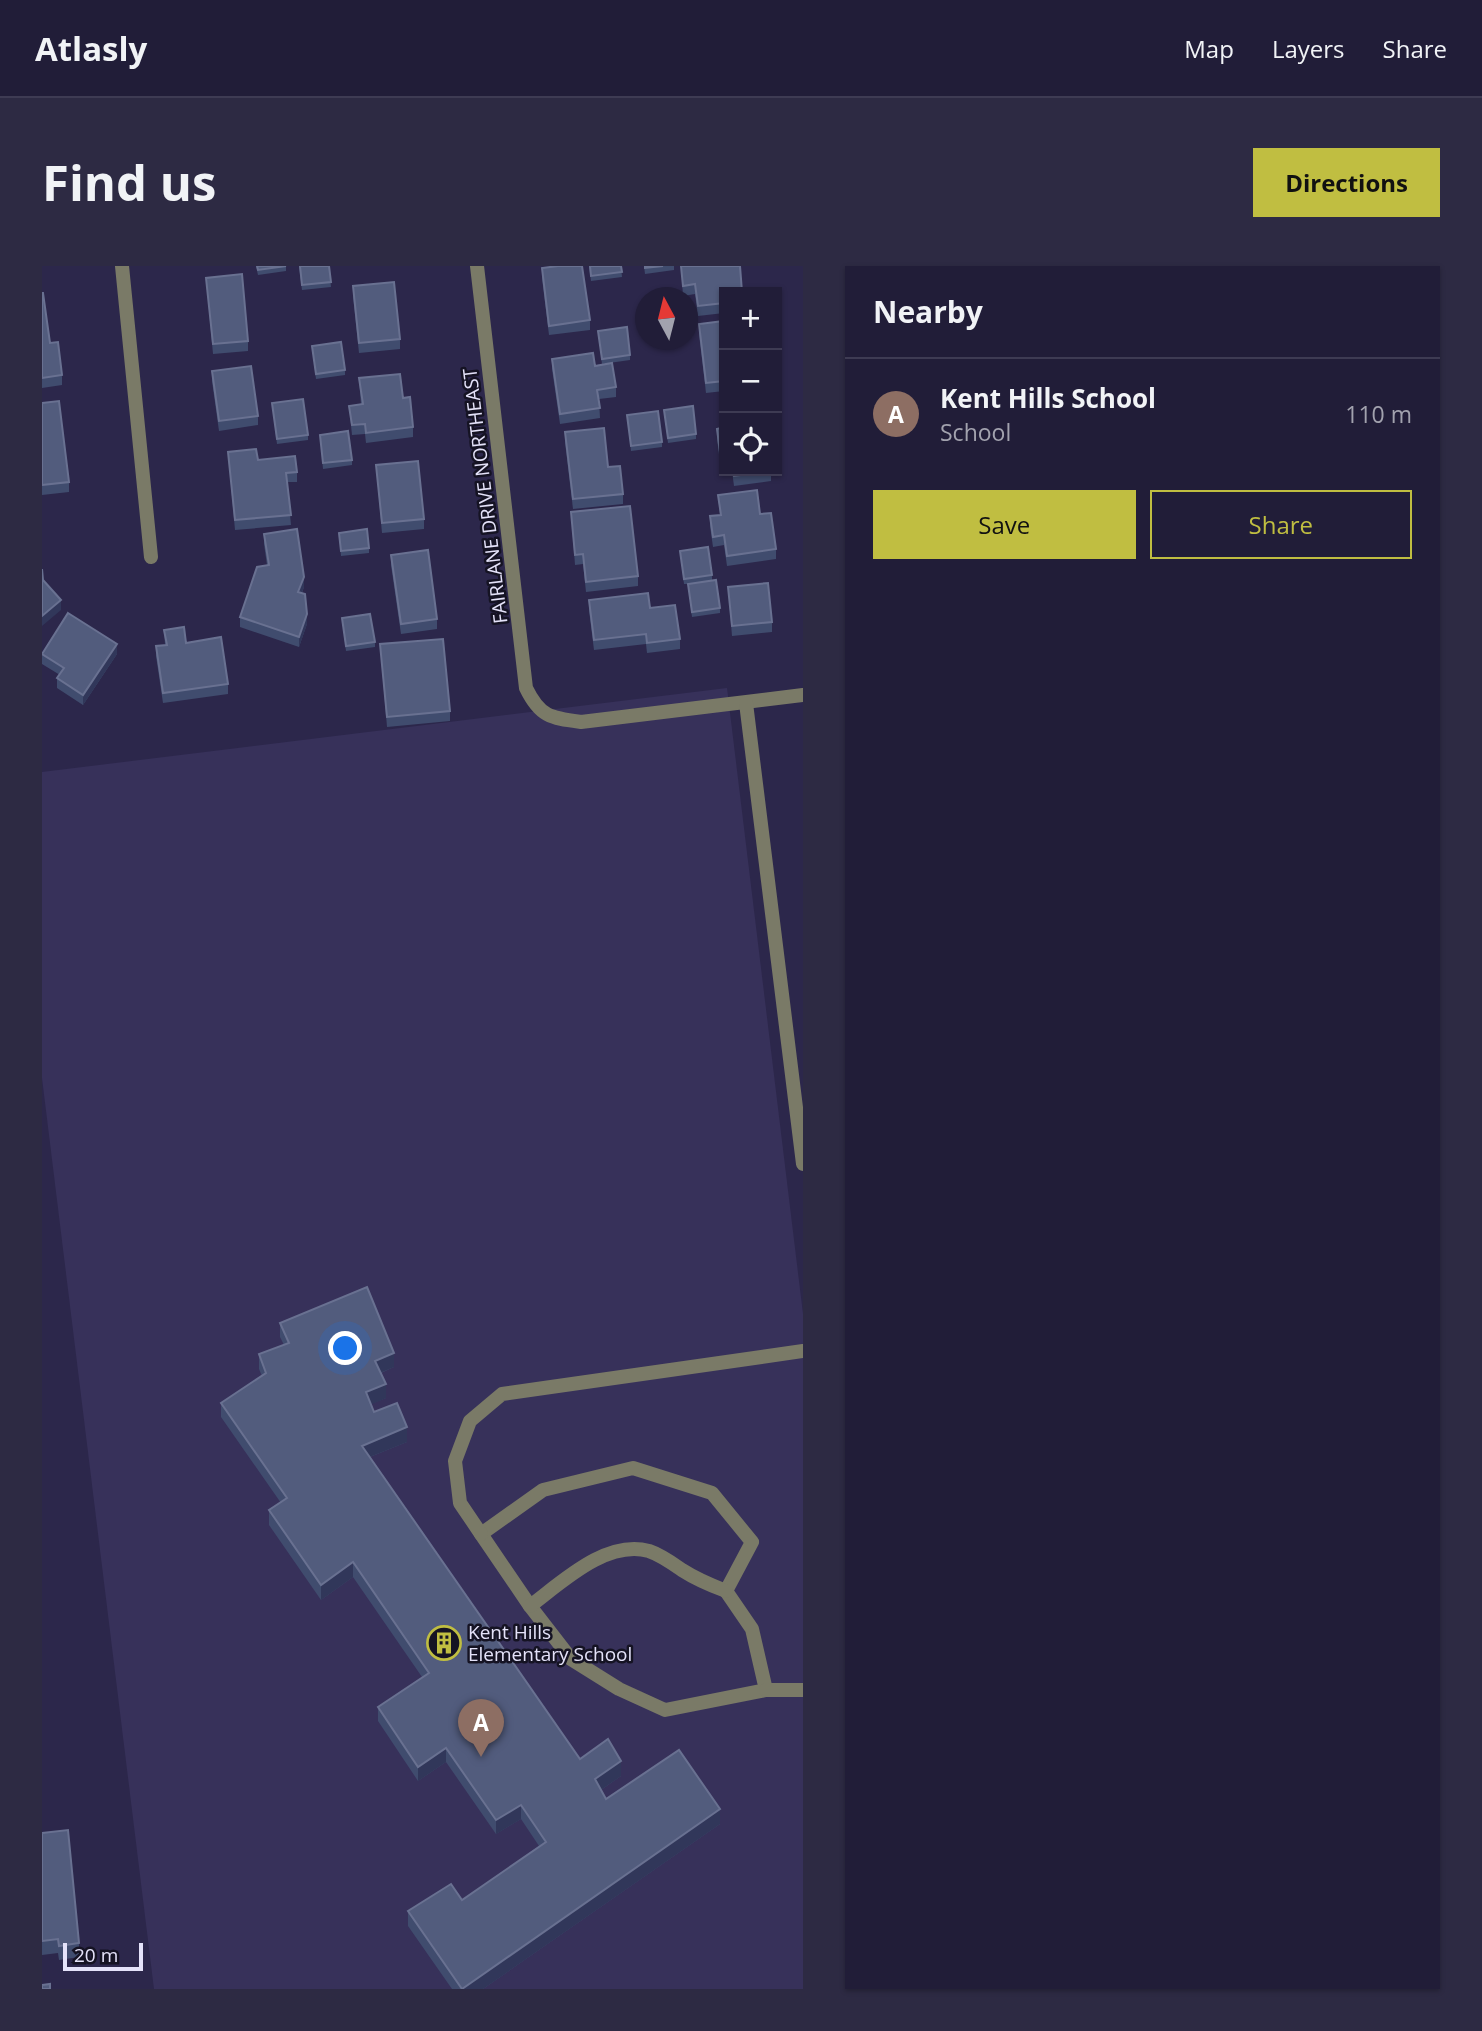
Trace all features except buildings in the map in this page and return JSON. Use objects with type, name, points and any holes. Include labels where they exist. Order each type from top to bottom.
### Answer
[{"type":"street","points":[[122,266],[151,556]]},
{"type":"street","name":"FAIRLANE DRIVE NORTHEAST","points":[[477,266],[526,688],[532,701],[547,715],[581,723],[746,703]]},
{"type":"street","points":[[803,695],[746,703],[803,1164]]},
{"type":"street","points":[[803,1351],[502,1394],[470,1421],[455,1461],[460,1503],[530,1606],[571,1659],[619,1689],[665,1710],[766,1690],[803,1690]]},
{"type":"street","points":[[481,1534],[543,1490],[633,1468],[712,1493],[752,1542],[726,1591]]},
{"type":"street","points":[[530,1606],[598,1557],[625,1551],[649,1551],[704,1583],[726,1591],[752,1629],[766,1690]]},
{"type":"shaded area","points":[[727,688],[803,1314],[803,1989],[154,1989],[42,1078],[42,772]]},
{"type":"place","name":"Kent Hills Elementary School","points":[[444,1643]]},
{"type":"place","name":"Kent Hills School","points":[[481,1757]]}]
